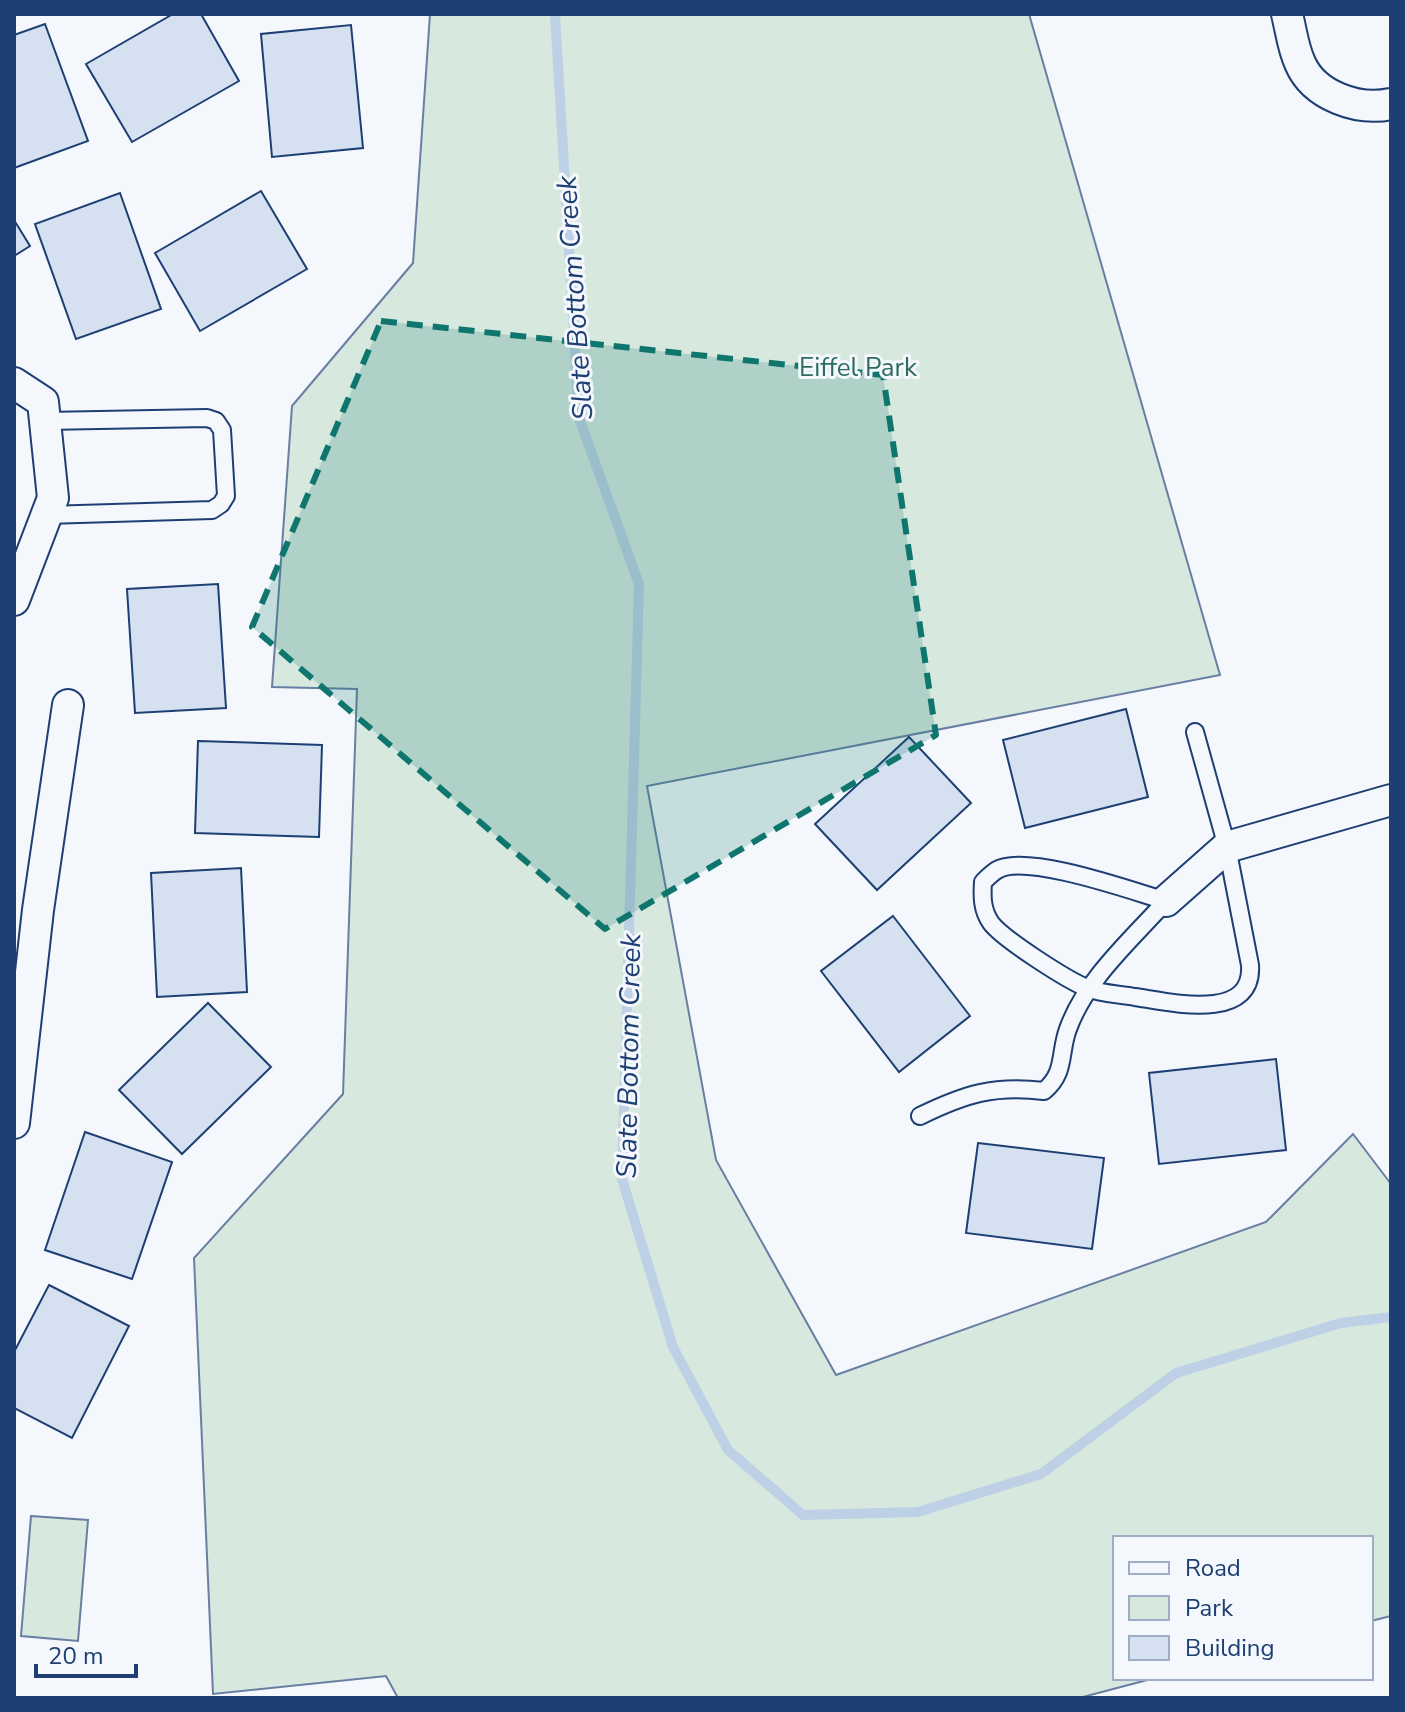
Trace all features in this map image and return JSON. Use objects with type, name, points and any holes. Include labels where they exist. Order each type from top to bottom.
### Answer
[{"type":"street","points":[[1287,14],[1300,64],[1314,84],[1334,97],[1359,105],[1391,104]]},
{"type":"street","points":[[14,383],[43,402],[53,498],[14,600]]},
{"type":"street","points":[[14,1123],[38,910],[68,705]]},
{"type":"street","points":[[1166,901],[1227,847],[1391,800]]},
{"type":"lane","points":[[45,421],[207,418],[216,421],[222,430],[226,496],[212,510],[46,515]]},
{"type":"lane","points":[[920,1116],[980,1091],[1021,1088],[1044,1091],[1057,1080],[1068,1029],[1088,989],[1166,901],[1088,878],[1024,864],[998,869],[983,882],[982,902],[992,924],[1045,964],[1088,989],[1194,1007],[1224,1002],[1241,993],[1251,979],[1250,965],[1227,847],[1195,732]]},
{"type":"highlighted area","points":[[381,321],[883,375],[936,735],[605,929],[252,627]]},
{"type":"green space","name":"Eiffel Park","points":[[430,14],[1029,14],[1220,675],[647,786],[716,1160],[836,1375],[1266,1222],[1353,1134],[1391,1184],[1391,1616],[1373,1620],[1373,1536],[1113,1536],[1113,1680],[1147,1680],[1079,1698],[398,1698],[386,1676],[213,1694],[194,1258],[343,1094],[357,689],[272,687],[292,406],[413,263]]},
{"type":"green space","points":[[31,1516],[88,1520],[78,1641],[21,1636]]},
{"type":"building","points":[[173,14],[201,14],[239,81],[132,142],[86,64]]},
{"type":"building","points":[[45,24],[88,141],[14,168],[14,35]]},
{"type":"building","points":[[351,25],[363,148],[272,157],[261,34]]},
{"type":"building","points":[[261,191],[307,269],[200,331],[155,253]]},
{"type":"building","points":[[120,193],[161,309],[76,339],[35,224]]},
{"type":"building","points":[[14,220],[30,246],[14,256]]},
{"type":"building","points":[[218,584],[226,708],[135,713],[127,589]]},
{"type":"building","points":[[1126,709],[1148,797],[1025,828],[1003,740]]},
{"type":"building","points":[[909,737],[971,803],[877,890],[815,824]]},
{"type":"building","points":[[198,741],[322,745],[319,837],[195,833]]},
{"type":"building","points":[[241,868],[247,992],[157,997],[151,873]]},
{"type":"building","points":[[893,916],[970,1016],[899,1072],[821,971]]},
{"type":"building","points":[[208,1003],[271,1067],[182,1154],[119,1090]]},
{"type":"building","points":[[1276,1059],[1286,1150],[1159,1164],[1149,1073]]},
{"type":"building","points":[[85,1132],[172,1162],[132,1279],[45,1250]]},
{"type":"building","points":[[978,1143],[1104,1158],[1092,1249],[966,1233]]},
{"type":"building","points":[[49,1285],[129,1326],[72,1438],[14,1408],[14,1352]]},
{"type":"waterway","name":"Slate Bottom Creek","points":[[555,14],[579,418],[639,584],[622,1179],[673,1347],[728,1450],[803,1515],[918,1512],[1041,1474],[1176,1373],[1341,1323],[1391,1317]]}]
